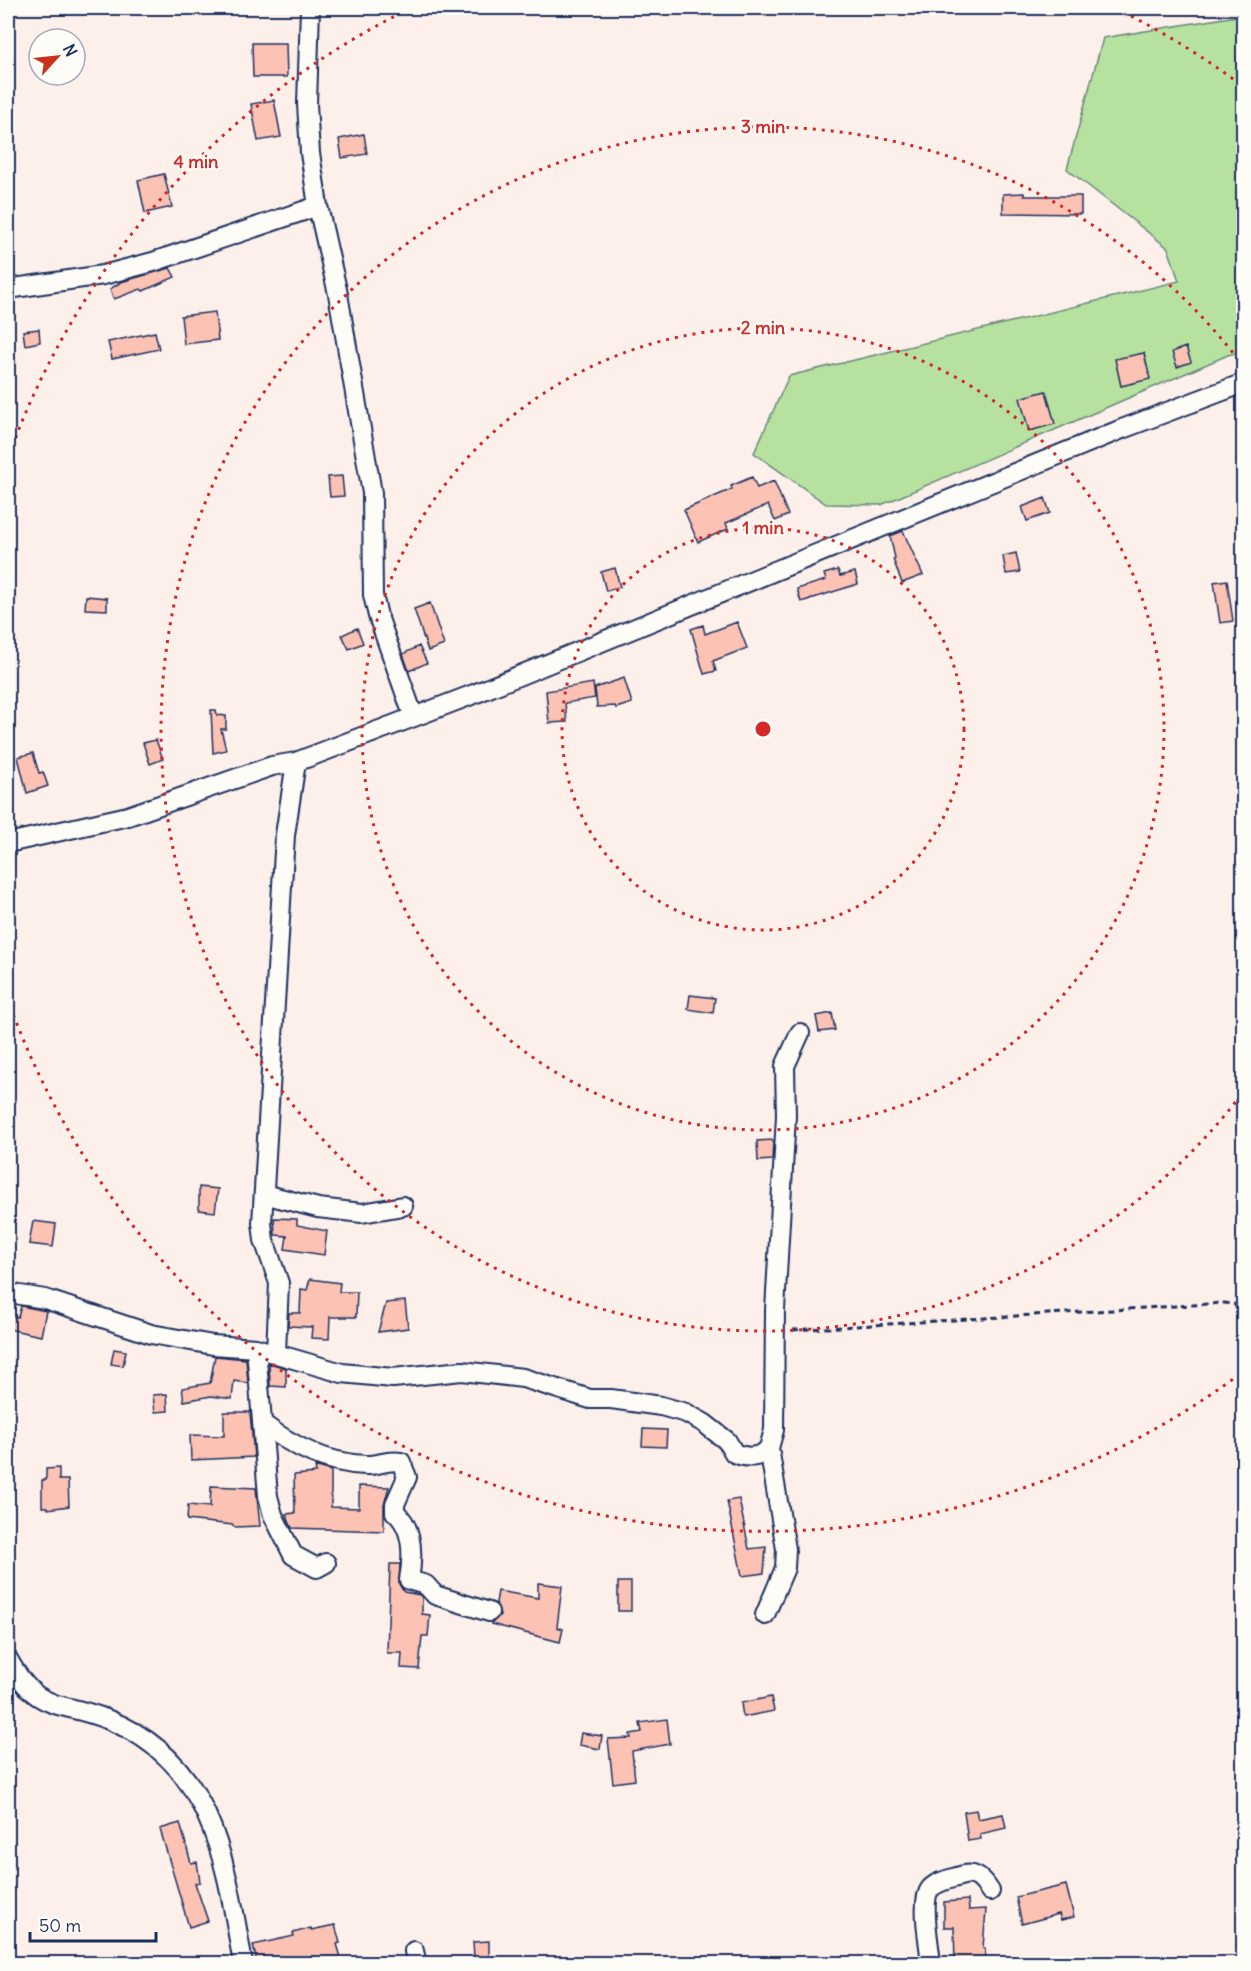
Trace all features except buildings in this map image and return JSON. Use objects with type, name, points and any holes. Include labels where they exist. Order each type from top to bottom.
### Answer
[{"type":"street","points":[[310,8],[307,129],[318,206],[338,294],[372,493],[374,562],[372,586],[378,616],[413,715]]},
{"type":"street","points":[[8,289],[104,276],[153,262],[318,206]]},
{"type":"street","points":[[8,843],[128,816],[272,766],[296,762],[413,715],[474,694],[1122,429],[1244,383]]},
{"type":"street","points":[[276,1352],[280,1302],[279,1282],[264,1240],[264,1194],[285,835],[296,762]]},
{"type":"street","points":[[765,1615],[785,1568],[786,1549],[769,1448],[774,1430],[775,1310],[786,1116],[785,1065],[800,1033]]},
{"type":"street","points":[[264,1194],[318,1208],[362,1214],[403,1206]]},
{"type":"street","points":[[8,1293],[45,1299],[151,1334],[179,1340],[276,1352],[342,1373],[393,1378],[462,1371],[523,1378],[590,1399],[641,1403],[686,1413],[727,1441],[734,1453],[744,1457],[759,1455],[769,1448]]},
{"type":"street","points":[[256,1348],[263,1424],[263,1458],[273,1515],[293,1555],[317,1568],[326,1563]]},
{"type":"street","points":[[263,1424],[287,1442],[328,1459],[369,1466],[390,1459],[401,1462],[407,1477],[395,1512],[405,1521],[408,1535],[412,1563],[409,1580],[426,1585],[435,1595],[489,1612]]},
{"type":"street","points":[[8,1659],[21,1682],[35,1696],[107,1719],[138,1734],[163,1751],[183,1776],[215,1832],[229,1881],[243,1964]]},
{"type":"street","points":[[932,1964],[926,1915],[926,1899],[930,1890],[938,1883],[964,1874],[975,1874],[982,1879],[990,1891]]},
{"type":"path","points":[[776,1331],[1224,1303],[1234,1304],[1244,1316]]},
{"type":"green space","points":[[1243,15],[1243,351],[1228,355],[881,505],[826,504],[754,453],[789,376],[1179,281],[1168,248],[1067,169],[1103,38]]}]
